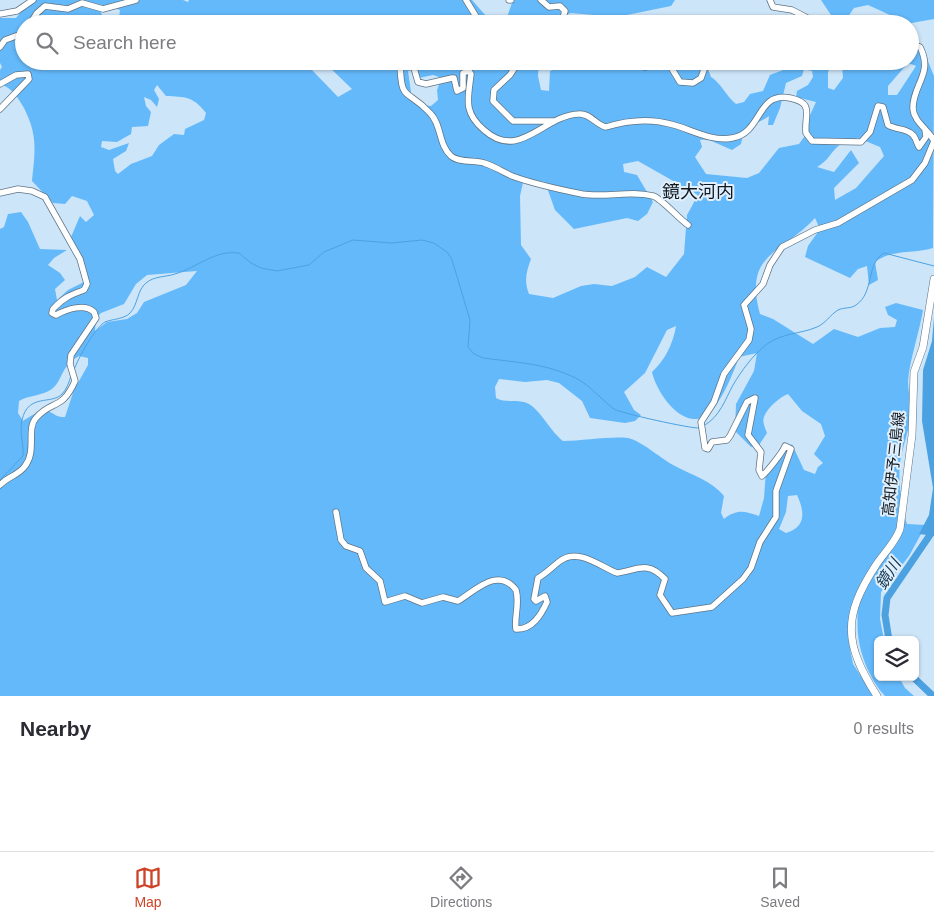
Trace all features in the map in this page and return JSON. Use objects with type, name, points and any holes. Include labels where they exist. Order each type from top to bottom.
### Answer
[{"type":"main road","name":"高知伊予三島線","points":[[877,696],[856,659],[852,632],[853,611],[858,594],[900,529],[912,435],[914,372],[923,347],[934,279]]},
{"type":"street","points":[[0,14],[17,11],[33,0]]},
{"type":"street","points":[[36,15],[46,6],[68,9],[82,3],[103,9],[136,0]]},
{"type":"street","points":[[466,0],[475,15]]},
{"type":"street","points":[[541,0],[549,7],[560,6],[565,11],[564,15]]},
{"type":"street","points":[[770,0],[773,7],[792,10],[802,15]]},
{"type":"street","points":[[0,47],[5,40],[15,36]]},
{"type":"street","points":[[336,512],[341,540],[346,546],[360,552],[366,568],[380,580],[385,602],[405,596],[422,603],[443,597],[458,601],[487,581],[506,582],[516,590],[519,609],[515,626],[516,629],[522,630],[536,620],[547,602],[544,596],[536,601],[534,599],[538,578],[551,570],[560,561],[575,557],[586,558],[617,572],[639,566],[648,567],[665,579],[660,595],[672,613],[712,607],[743,580],[751,568],[760,542],[776,517],[776,491],[791,450],[785,446],[782,454],[774,459],[767,472],[762,476],[759,470],[760,452],[748,434],[755,398],[747,402],[727,440],[712,442],[708,449],[704,448],[702,443],[701,422],[714,402],[724,374],[749,340],[751,329],[744,305],[763,284],[770,265],[782,246],[867,208],[892,190],[917,176],[934,141],[915,116],[913,110],[914,100],[926,75],[928,65],[919,47]]},
{"type":"street","points":[[400,70],[401,81],[405,93],[430,113],[438,126],[442,145],[455,159],[483,162],[515,177],[580,194],[603,197],[631,194],[655,196],[661,199],[675,216],[688,224]]},
{"type":"street","points":[[415,70],[418,82],[426,84],[454,78],[458,91],[462,88],[463,73],[469,71],[471,74],[468,105],[471,118],[486,133],[502,142],[520,140],[557,121],[579,114],[586,115],[601,126],[606,127],[645,120],[666,123],[707,136],[725,139],[747,133],[768,102],[781,97],[795,100],[808,110],[806,133],[812,141],[861,142],[870,132],[878,106],[883,108],[888,125],[894,129],[908,131],[913,135],[918,147],[926,137],[925,129]]},
{"type":"street","points":[[513,70],[494,90],[493,101],[496,105],[513,122],[557,121]]},
{"type":"street","points":[[673,70],[680,82],[693,83],[701,78],[704,70]]},
{"type":"street","points":[[0,84],[16,75],[28,74],[29,79],[0,109]]},
{"type":"street","points":[[0,193],[18,189],[32,191],[45,197],[80,259],[87,284],[84,290],[69,294],[52,309],[52,313],[56,315],[67,310],[86,307],[94,312],[96,318],[71,355],[70,364],[75,382],[68,396],[64,401],[35,418],[32,424],[33,446],[25,466],[0,485]]},
{"type":"shaded area","points":[[31,0],[183,0],[188,2],[189,0],[472,0],[485,15],[119,15],[120,10],[104,5],[99,7],[102,15],[18,15]]},
{"type":"shaded area","points":[[513,0],[675,0],[671,6],[627,15],[571,13],[566,15],[508,15]]},
{"type":"shaded area","points":[[821,0],[934,0],[934,19],[919,22],[919,15],[890,15],[868,5],[854,8],[849,15],[831,15]]},
{"type":"shaded area","points":[[0,18],[15,18],[15,70],[312,70],[338,97],[352,89],[332,70],[414,70],[538,70],[541,90],[549,91],[550,71],[553,70],[708,70],[711,77],[736,104],[744,102],[750,94],[763,91],[770,75],[783,70],[804,70],[802,76],[786,83],[780,108],[773,125],[768,125],[769,116],[750,126],[745,132],[741,144],[732,150],[707,139],[700,140],[702,147],[695,157],[706,174],[747,178],[759,173],[779,148],[799,144],[804,137],[805,126],[816,102],[796,97],[797,91],[808,85],[813,77],[812,71],[808,70],[829,70],[828,88],[834,90],[843,78],[842,70],[902,70],[888,86],[888,95],[897,95],[913,70],[919,70],[919,49],[925,54],[934,76],[933,248],[895,253],[881,258],[875,262],[878,280],[869,285],[867,266],[858,269],[850,278],[805,257],[808,246],[820,229],[815,218],[761,266],[757,278],[756,294],[760,314],[773,319],[813,344],[834,329],[858,337],[880,328],[895,327],[897,320],[888,315],[885,307],[896,303],[923,310],[909,372],[908,385],[911,412],[899,473],[901,500],[907,524],[926,525],[909,556],[881,592],[880,619],[883,636],[874,636],[874,681],[901,681],[905,688],[914,696],[885,696],[875,683],[871,676],[864,659],[859,642],[857,602],[849,615],[850,649],[853,664],[874,696],[0,696],[0,229],[4,227],[8,214],[21,212],[28,222],[40,249],[67,250],[54,258],[48,265],[60,273],[65,280],[55,289],[57,300],[68,290],[84,282],[71,237],[80,216],[86,222],[94,215],[87,201],[72,196],[65,204],[53,203],[32,181],[34,143],[32,127],[24,108],[16,96],[11,90],[0,84],[0,70],[2,67],[0,63]],"holes":[[[414,70],[419,78],[433,75],[448,80],[440,82],[437,90],[438,100],[431,106],[422,105],[412,99],[408,71]],[[157,85],[166,96],[184,97],[193,100],[206,113],[204,120],[185,129],[184,135],[174,134],[159,145],[152,156],[131,164],[118,174],[115,171],[113,159],[126,151],[129,143],[109,150],[101,147],[102,141],[117,142],[131,134],[132,127],[148,126],[151,112],[146,106],[144,97],[151,100],[157,107],[159,99],[154,90]],[[858,138],[880,147],[884,156],[856,188],[835,200],[834,188],[859,163],[851,150],[834,172],[817,167],[837,147]],[[638,161],[698,195],[687,215],[684,254],[666,277],[647,267],[635,277],[612,286],[594,284],[581,286],[553,298],[529,294],[526,277],[531,259],[521,245],[520,196],[524,178],[545,182],[555,210],[574,229],[627,218],[638,221],[647,214],[653,202],[637,175],[624,172],[623,164]],[[197,271],[186,285],[144,302],[137,313],[127,319],[107,322],[95,331],[96,318],[101,313],[124,304],[136,284],[147,275]],[[676,326],[668,351],[652,372],[658,389],[670,406],[678,413],[695,419],[704,417],[715,407],[720,399],[739,357],[757,353],[754,371],[736,404],[735,431],[751,447],[759,445],[767,433],[763,421],[764,417],[774,403],[788,394],[802,411],[821,424],[825,436],[814,454],[823,463],[818,467],[815,474],[804,470],[792,444],[780,457],[770,462],[766,471],[764,498],[759,516],[737,512],[724,519],[721,513],[724,496],[719,491],[708,482],[670,463],[633,440],[628,438],[605,438],[563,441],[529,404],[521,401],[504,401],[496,398],[495,387],[499,379],[525,382],[547,380],[559,383],[582,401],[590,418],[625,423],[635,421],[641,415],[634,410],[624,392],[645,373],[667,330]],[[79,356],[88,358],[88,365],[74,390],[65,417],[43,411],[23,421],[18,413],[19,401],[52,389],[68,365]],[[797,495],[802,518],[797,527],[786,533],[779,529],[786,512],[788,496]]]},
{"type":"shaded area","points":[[934,317],[934,536],[919,534],[929,515],[933,488],[922,421],[923,370],[932,341]]},
{"type":"waterway","points":[[74,370],[96,330],[105,322],[128,315],[133,310],[139,293],[146,283],[153,279],[183,271],[214,256],[239,253],[251,263],[261,268],[277,271],[309,265],[324,252],[353,240],[391,243],[422,240],[434,243],[448,253],[452,260],[470,320],[468,347],[474,354],[483,358],[527,364],[559,371],[582,382],[614,409],[629,414],[699,428]]},
{"type":"waterway","points":[[705,425],[715,417],[744,368],[767,344],[773,340],[817,327],[838,310],[850,308],[862,300],[866,293],[874,264],[884,253],[934,266]]},
{"type":"waterway","points":[[0,480],[23,456],[21,424],[29,406],[40,401],[58,397],[67,388],[71,376]]},
{"type":"waterway","name":"鏡川","points":[[888,636],[885,615],[887,598],[934,529]]},
{"type":"waterway","name":"鏡川","points":[[917,681],[933,696]]},
{"type":"district","name":"鏡大河内","points":[[698,192]]}]
